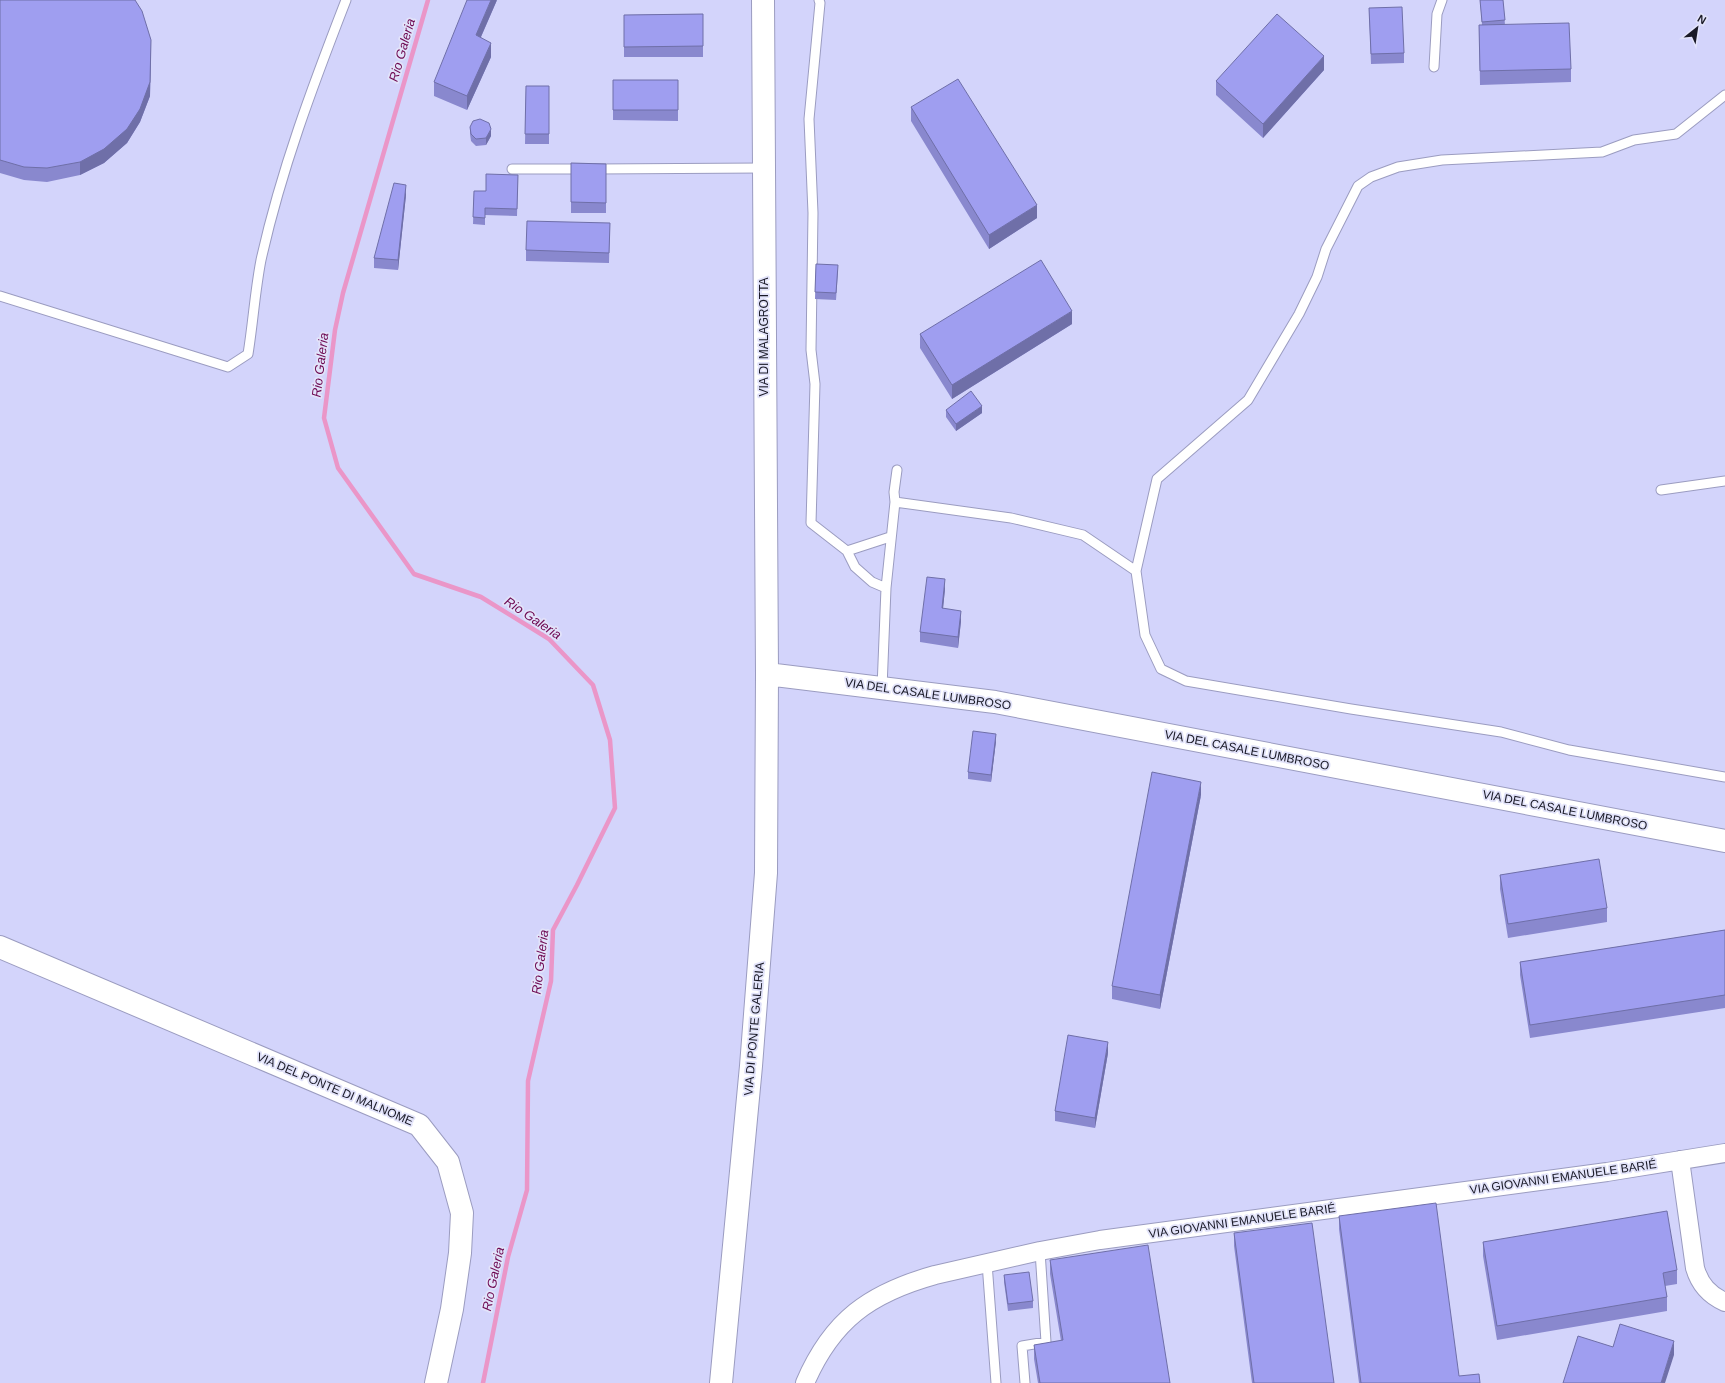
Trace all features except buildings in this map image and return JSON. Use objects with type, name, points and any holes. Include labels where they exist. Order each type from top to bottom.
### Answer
[{"type":"street","name":"VIA DI MALAGROTTA","points":[[763,0],[767,674]]},
{"type":"street","name":"VIA DEL CASALE LUMBROSO","points":[[767,674],[995,702],[1725,841]]},
{"type":"street","name":"VIA DI PONTE GALERIA","points":[[721,1383],[751,1066],[766,873],[767,674]]},
{"type":"street","name":"VIA DEL PONTE DI MALNOME","points":[[0,947],[419,1125],[448,1162],[462,1213],[460,1253],[453,1302],[436,1383]]},
{"type":"street","name":"VIA GIOVANNI EMANUELE BARIÉ","points":[[805,1383],[818,1355],[846,1320],[872,1300],[918,1280],[1040,1251],[1100,1240],[1607,1172],[1725,1153]]},
{"type":"street","points":[[1680,1160],[1697,1273],[1707,1291],[1725,1302]]},
{"type":"lane","points":[[0,296],[228,366],[248,354],[261,261],[279,190],[308,97],[346,0]]},
{"type":"lane","points":[[1434,67],[1437,14],[1442,0]]},
{"type":"lane","points":[[821,1],[809,119],[813,213],[811,350],[815,384],[811,523],[847,551],[855,568],[872,582],[886,588]]},
{"type":"lane","points":[[1725,95],[1676,134],[1634,140],[1602,152],[1442,160],[1398,167],[1371,177],[1358,186],[1326,249],[1317,277],[1299,314],[1248,400],[1157,479],[1136,571],[1145,635],[1161,669],[1186,681],[1343,708],[1501,732],[1569,750],[1725,777]]},
{"type":"lane","points":[[512,169],[763,168]]},
{"type":"lane","points":[[882,688],[886,588],[897,470]]},
{"type":"lane","points":[[1661,490],[1725,481]]},
{"type":"lane","points":[[895,502],[1011,518],[1083,535],[1136,571]]},
{"type":"lane","points":[[847,551],[890,537]]},
{"type":"lane","points":[[1025,1383],[1022,1346],[1046,1342],[1040,1251]]},
{"type":"lane","points":[[988,1263],[996,1383]]},
{"type":"waterway","name":"Rio Galeria","points":[[428,0],[343,293],[335,330],[324,418],[338,468],[414,574],[481,597],[549,639],[593,685],[610,740],[615,808],[553,930],[551,981],[528,1081],[527,1190],[508,1257],[483,1383]]}]
